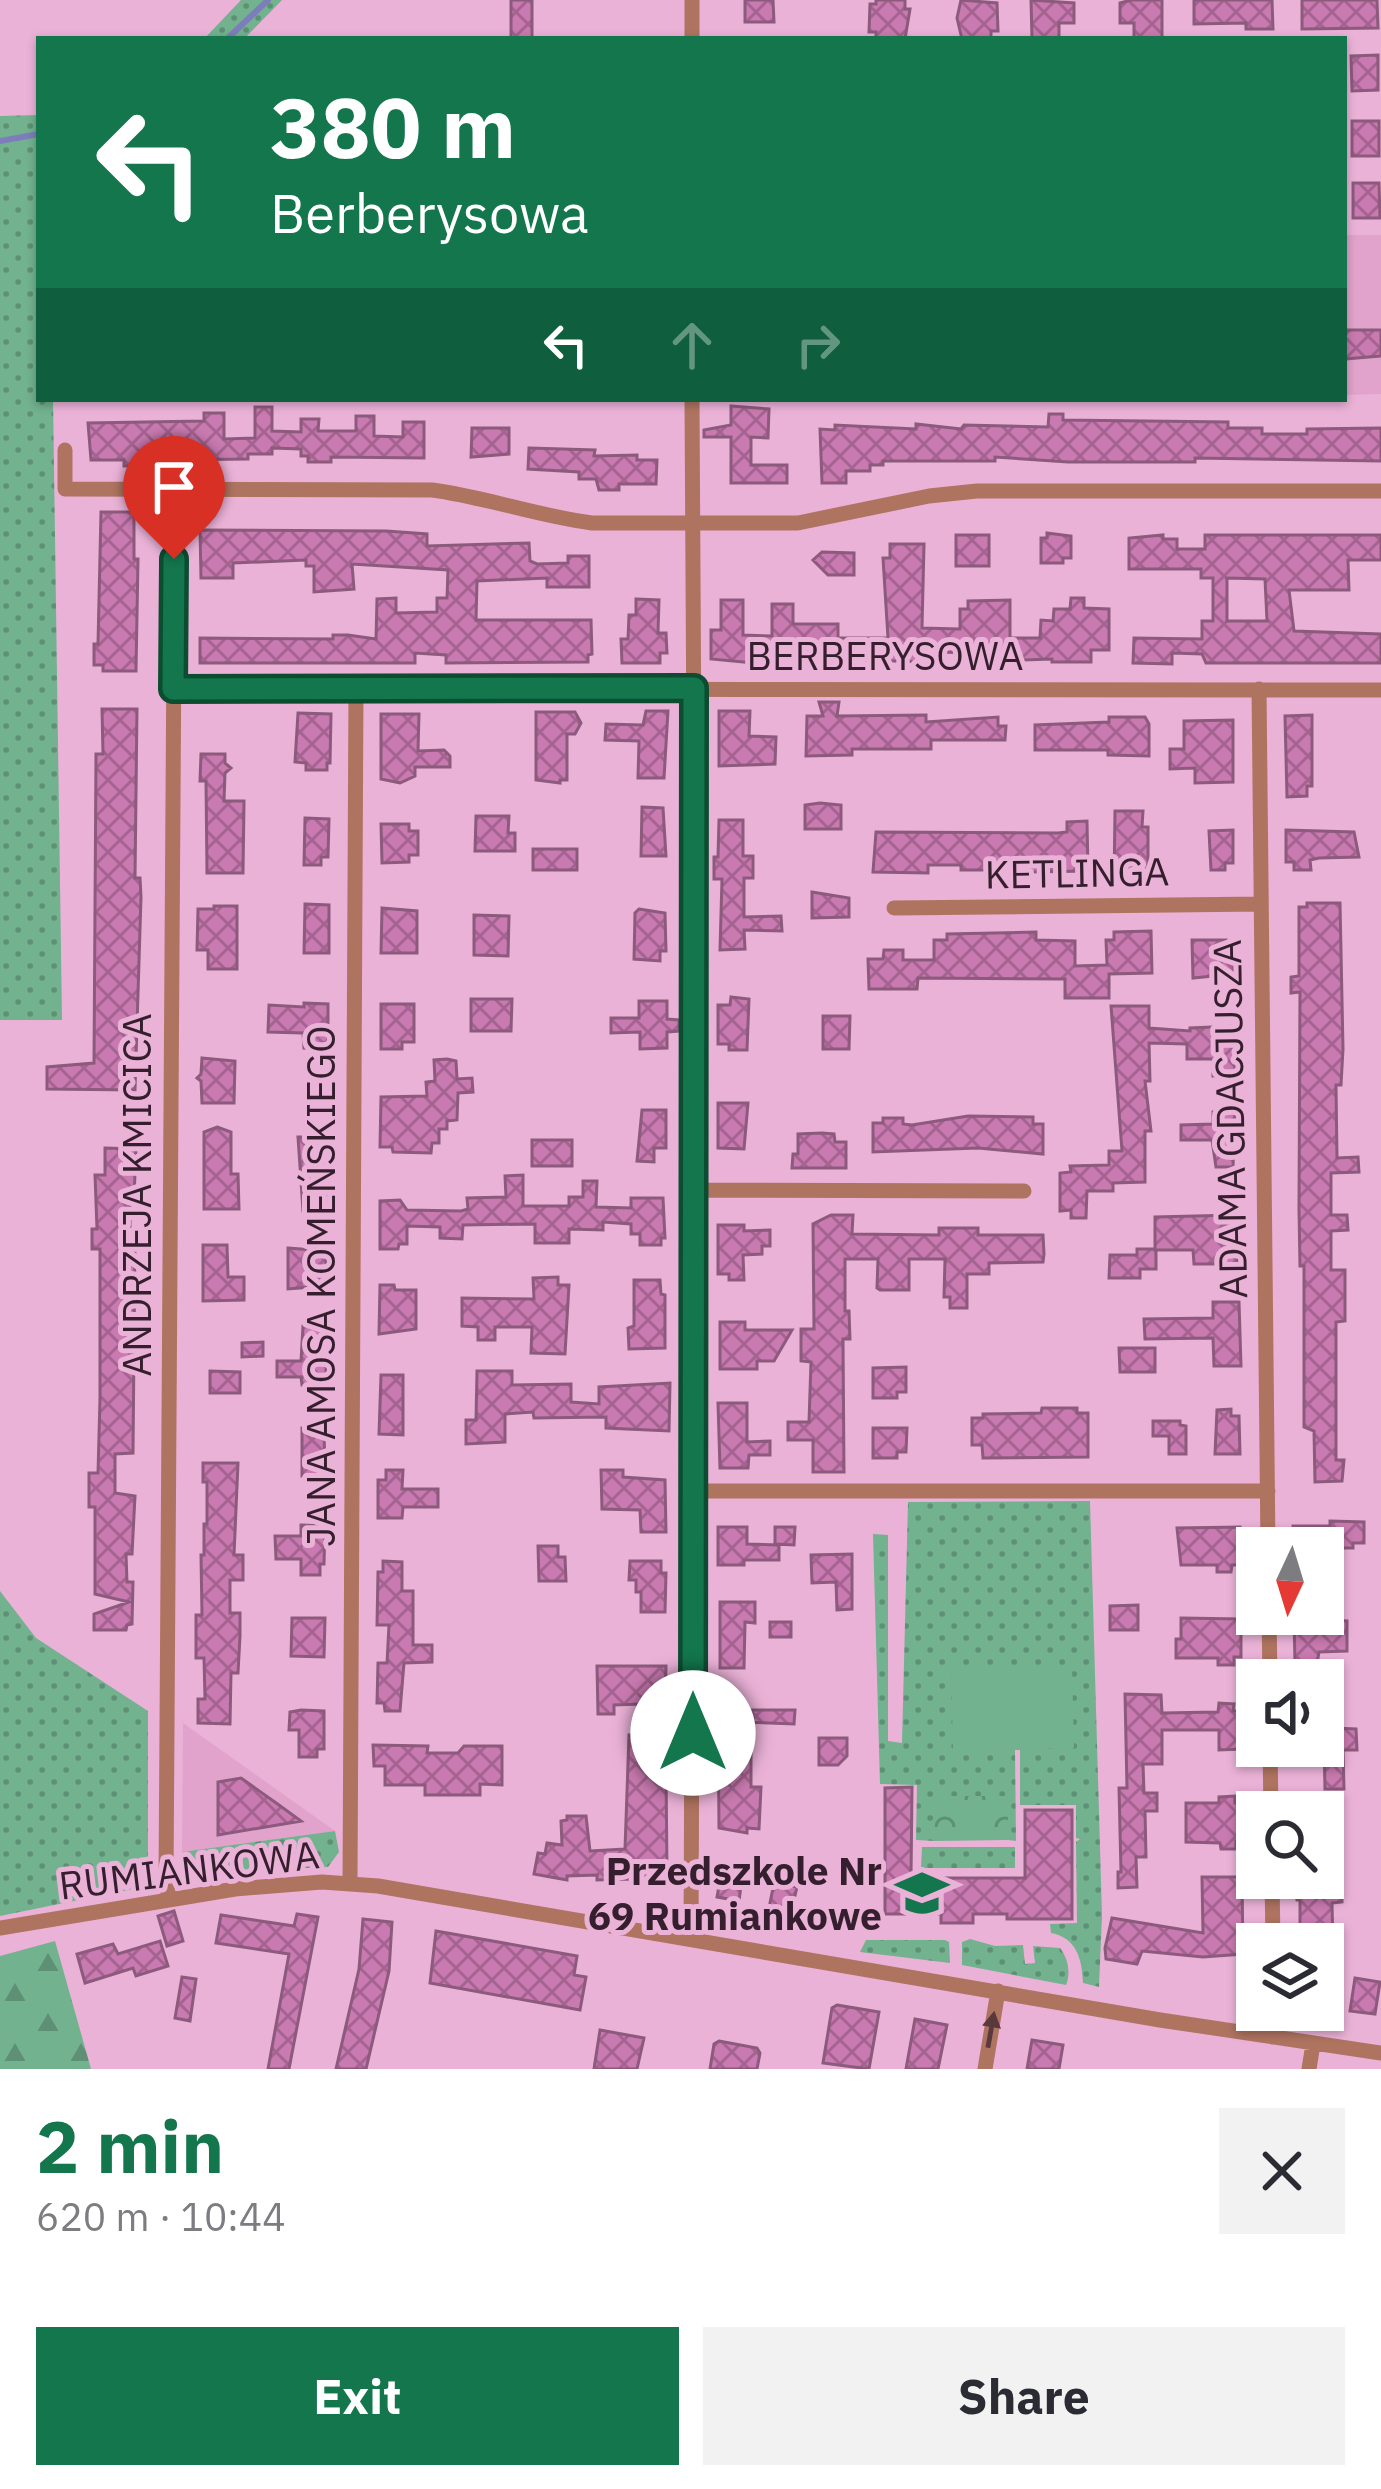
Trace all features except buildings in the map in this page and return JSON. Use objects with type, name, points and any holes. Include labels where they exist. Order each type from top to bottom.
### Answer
[{"type":"street","points":[[692,0],[692,36]]},
{"type":"street","points":[[691,1939],[692,402]]},
{"type":"street","points":[[64,449],[65,489],[432,490],[481,496],[592,523],[798,523],[976,491],[1381,491]]},
{"type":"street","name":"ANDRZEJA KMICICA","points":[[170,1900],[166,1861],[175,490]]},
{"type":"street","name":"JANA AMOSA KOMEŃSKIEGO","points":[[350,1884],[356,688]]},
{"type":"street","name":"ADAMA GDACJUSZA","points":[[1259,688],[1268,1527]]},
{"type":"street","name":"BERBERYSOWA","points":[[173,689],[1381,690]]},
{"type":"street","name":"KETLINGA","points":[[894,908],[1261,904]]},
{"type":"street","points":[[693,1190],[1024,1191]]},
{"type":"street","points":[[694,1491],[1268,1490]]},
{"type":"street","name":"RUMIANKOWA","points":[[0,1928],[284,1884],[350,1884],[1381,2053]]},
{"type":"street","points":[[985,2069],[998,1991]]},
{"type":"street","points":[[1272,2031],[1272,2037]]},
{"type":"street","points":[[1309,2069],[1313,2044]]},
{"type":"shaded area","points":[[1347,235],[1381,235],[1381,394],[1347,395]]},
{"type":"shaded area","points":[[183,1723],[335,1831],[182,1852]]},
{"type":"green space","points":[[241,0],[282,0],[247,36],[207,36]]},
{"type":"green space","points":[[36,115],[36,402],[53,402],[62,1020],[0,1020],[0,116]]},
{"type":"green space","points":[[1090,1501],[1102,1916],[1099,1987],[1083,1983],[1076,1951],[1067,1940],[1051,1933],[1050,1924],[1077,1923],[1076,1842],[1080,1839],[1076,1838],[1076,1805],[1020,1805],[1020,1750],[1015,1750],[1016,1841],[1008,1840],[1007,1796],[935,1796],[935,1841],[916,1840],[917,1785],[880,1784],[873,1534],[888,1535],[888,1741],[902,1743],[908,1502]]},
{"type":"green space","points":[[0,1591],[36,1638],[148,1711],[148,1882],[143,1887],[0,1916]]},
{"type":"green space","points":[[1072,1666],[1074,1748],[953,1751],[951,1669]]},
{"type":"green space","points":[[934,1796],[1008,1796],[1008,1840],[935,1841]]},
{"type":"green space","points":[[335,1831],[339,1852],[328,1867],[205,1879],[185,1875],[180,1866],[182,1852]]},
{"type":"green space","points":[[922,1847],[1015,1847],[1015,1868],[921,1868]]},
{"type":"green space","points":[[970,1939],[995,1946],[1023,1945],[1025,1964],[1035,1963],[1033,1946],[1060,1948],[1068,1966],[1066,1985],[962,1965],[962,1942]]},
{"type":"green space","points":[[866,1940],[945,1940],[950,1963],[860,1952]]},
{"type":"green space","points":[[55,1941],[91,2069],[0,2069],[0,1956]]},
{"type":"waterway","points":[[230,36],[268,0]]},
{"type":"waterway","points":[[0,141],[36,135]]},
{"type":"place","name":"Przedszkole Nr 69 Rumiankowe","points":[[922,1893]]},
{"type":"route","points":[[174,559],[173,689],[694,688],[693,1733]]}]
